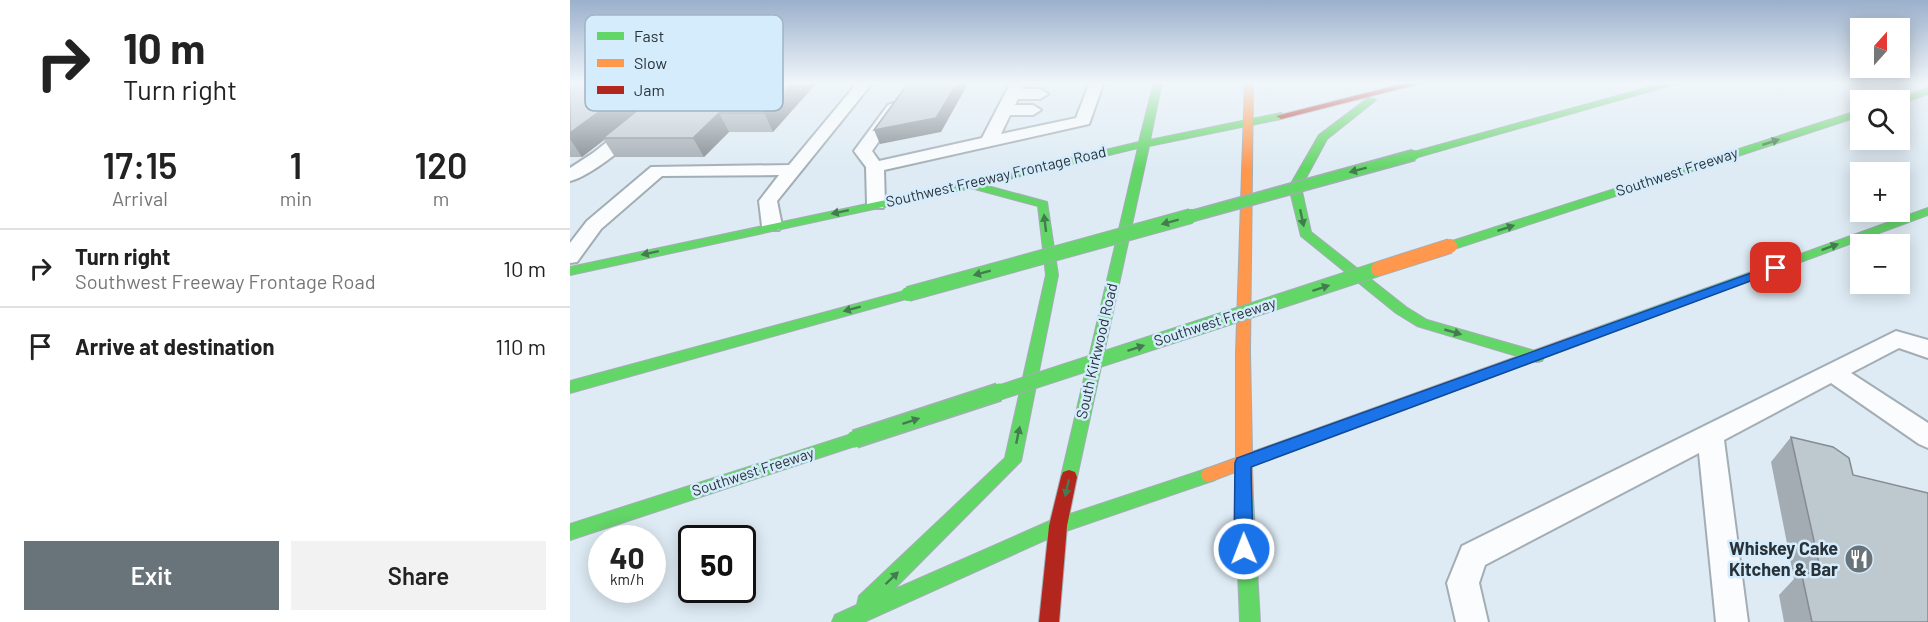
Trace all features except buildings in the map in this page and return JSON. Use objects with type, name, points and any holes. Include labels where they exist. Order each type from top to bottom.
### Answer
[{"type":"main road","name":"South Kirkwood Road","points":[[1049,622],[1058,526],[1151,111]]},
{"type":"main road","points":[[1248,111],[1243,463],[1244,549],[1250,622]]},
{"type":"main road","name":"Southwest Freeway Frontage Road","points":[[570,271],[1302,111]]},
{"type":"main road","points":[[1357,111],[1323,137],[1295,187],[1305,233],[1401,310],[1422,323],[1537,357]]},
{"type":"main road","points":[[570,387],[1572,111]]},
{"type":"main road","name":"Southwest Freeway","points":[[570,532],[1850,116]]},
{"type":"main road","points":[[846,620],[1013,461],[1052,275],[1043,204],[971,185]]},
{"type":"main road","points":[[846,620],[1058,526],[1243,463],[1537,357],[1928,211]]},
{"type":"lane","points":[[570,176],[599,157],[656,111]]},
{"type":"lane","points":[[772,226],[768,201],[842,111]]},
{"type":"lane","points":[[876,204],[875,167],[863,151],[891,111]]},
{"type":"lane","points":[[989,142],[1004,111]]},
{"type":"lane","points":[[875,167],[1083,121],[1085,111]]},
{"type":"lane","points":[[570,257],[594,225],[657,171],[793,170]]},
{"type":"lane","points":[[1472,622],[1462,583],[1473,556],[1896,339],[1917,344],[1928,350]]},
{"type":"lane","points":[[1832,372],[1928,437]]},
{"type":"lane","points":[[1710,434],[1732,622]]},
{"type":"traffic: fast","points":[[1069,477],[1151,111]]},
{"type":"traffic: fast","points":[[1357,111],[1323,137],[1295,187],[1305,233],[1401,310],[1422,323],[1537,357]]},
{"type":"traffic: fast","points":[[1414,155],[1573,111]]},
{"type":"traffic: fast","points":[[570,271],[971,185],[1143,144],[1281,116]]},
{"type":"traffic: fast","points":[[1450,246],[1850,116]]},
{"type":"traffic: fast","points":[[908,294],[1414,155]]},
{"type":"traffic: fast","points":[[866,603],[1013,461],[1052,275],[1043,204],[975,186]]},
{"type":"traffic: fast","points":[[1601,331],[1928,211]]},
{"type":"traffic: fast","points":[[855,439],[1378,269]]},
{"type":"traffic: fast","points":[[570,387],[908,294]]},
{"type":"traffic: fast","points":[[570,532],[855,439]]},
{"type":"traffic: fast","points":[[842,622],[1058,526],[1209,475]]},
{"type":"traffic: fast","points":[[1244,498],[1250,622]]},
{"type":"traffic: slow","points":[[1244,498],[1243,352],[1248,111]]},
{"type":"traffic: slow","points":[[1378,269],[1450,246]]},
{"type":"traffic: slow","points":[[1209,475],[1601,331]]},
{"type":"traffic: jam","points":[[1281,116],[1302,111]]},
{"type":"traffic: jam","points":[[1049,622],[1058,526],[1069,477]]},
{"type":"place","name":"Whiskey Cake Kitchen & Bar","points":[[1859,559]]},
{"type":"route","points":[[1244,549],[1243,463],[1776,268]]}]
